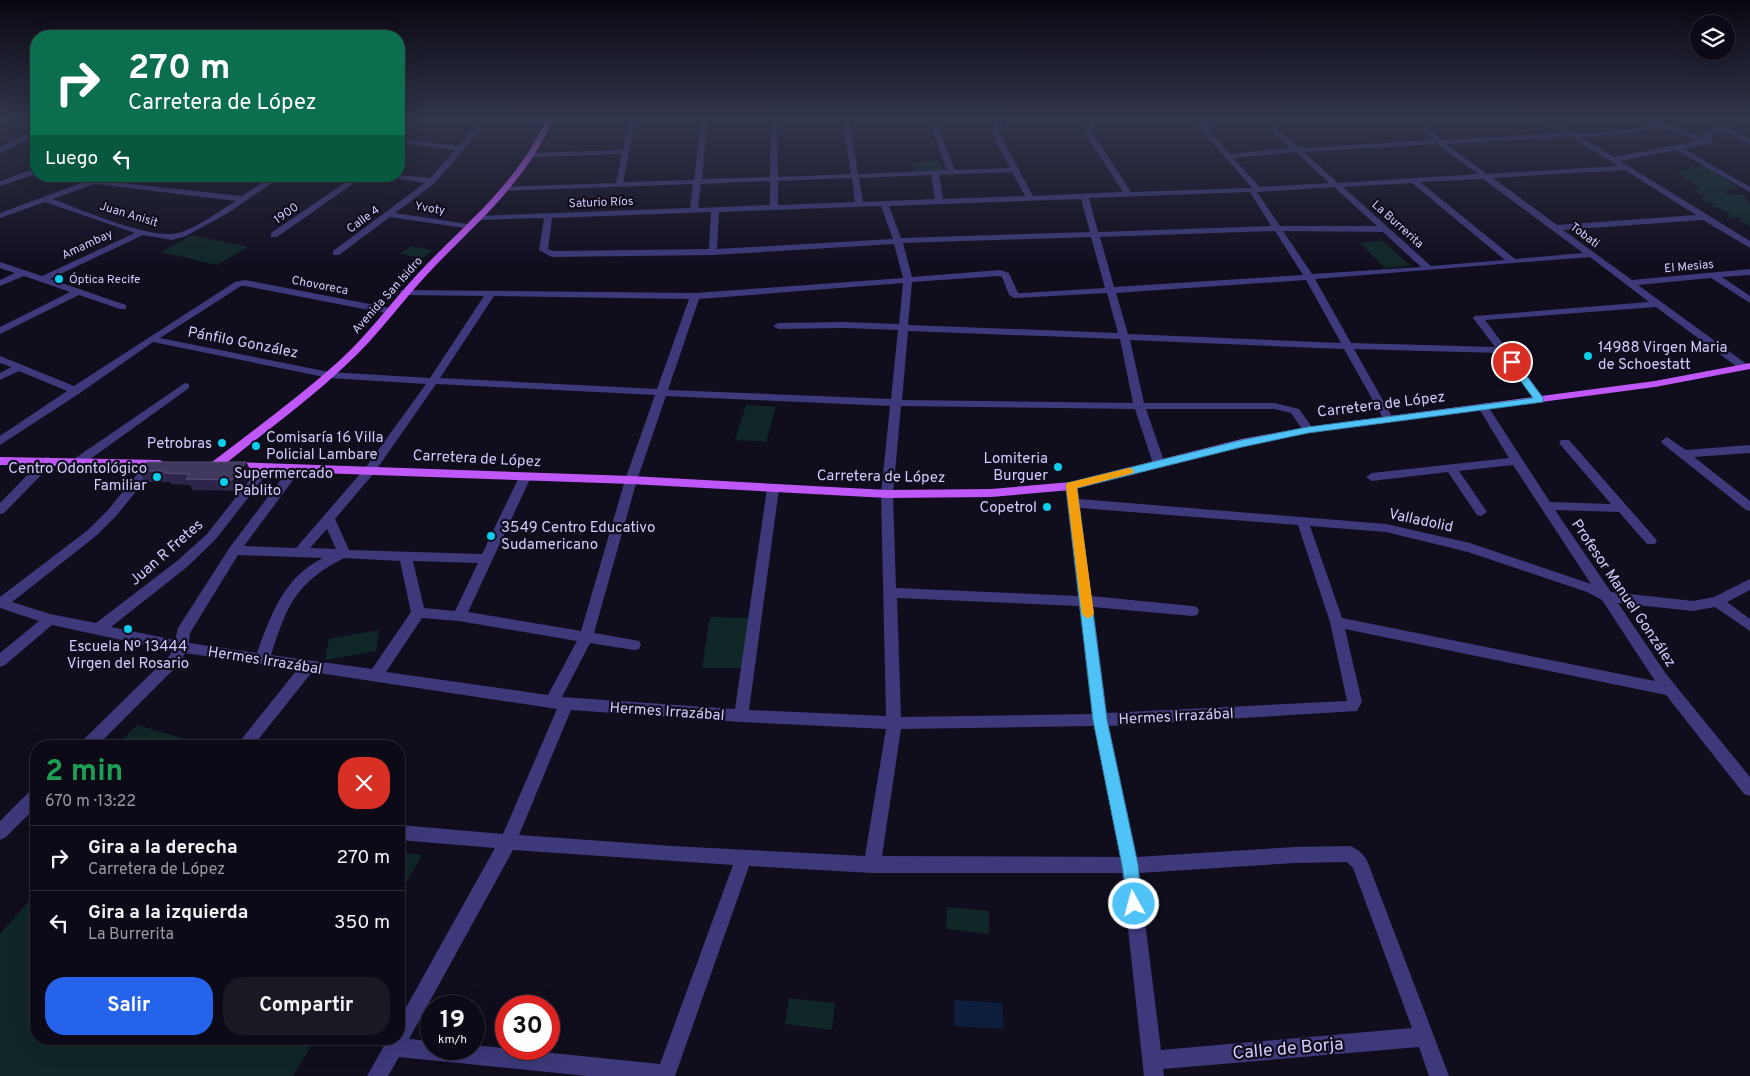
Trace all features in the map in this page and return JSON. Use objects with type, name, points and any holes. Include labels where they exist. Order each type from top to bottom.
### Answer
[{"type":"main road","name":"Avenida San Isidro","points":[[212,465],[329,375],[523,167]]},
{"type":"main road","name":"Carretera de López","points":[[212,465],[631,480],[887,494],[991,493],[1071,486],[1308,430],[1655,384],[1747,367]]},
{"type":"main road","points":[[0,461],[172,464]]},
{"type":"street","name":"Calle 4","points":[[336,253],[432,182],[445,167]]},
{"type":"street","points":[[619,185],[623,167]]},
{"type":"street","points":[[694,211],[700,167]]},
{"type":"street","points":[[774,208],[776,167]]},
{"type":"street","points":[[854,167],[860,206]]},
{"type":"street","points":[[950,167],[952,172]]},
{"type":"street","points":[[1014,167],[1030,198]]},
{"type":"street","points":[[1111,167],[1128,194]]},
{"type":"street","points":[[1236,167],[1255,190],[1308,276],[1389,420]]},
{"type":"street","name":"La Burrerita","points":[[1316,167],[1429,269]]},
{"type":"street","name":"Tobati","points":[[1472,167],[1589,255],[1747,367]]},
{"type":"street","points":[[1711,167],[1750,190]]},
{"type":"street","points":[[1625,168],[1750,245]]},
{"type":"street","name":"Saturio Ríos","points":[[476,218],[860,206],[1255,190],[1625,168]]},
{"type":"street","points":[[504,189],[1016,170]]},
{"type":"street","points":[[0,184],[30,173]]},
{"type":"street","points":[[935,173],[939,202]]},
{"type":"street","points":[[405,178],[432,182]]},
{"type":"street","points":[[1414,181],[1513,262]]},
{"type":"street","points":[[0,216],[96,182],[243,199]]},
{"type":"street","name":"Juan Anisit","points":[[47,200],[143,232],[162,237],[175,236],[204,223],[269,182]]},
{"type":"street","name":"1900","points":[[274,235],[351,182]]},
{"type":"street","points":[[1084,196],[1108,288],[1124,337],[1139,406],[1159,464]]},
{"type":"street","points":[[872,865],[894,723],[887,494],[908,278],[898,241],[884,204]]},
{"type":"street","points":[[712,252],[715,210]]},
{"type":"street","name":"Yvoty","points":[[389,214],[468,227]]},
{"type":"street","points":[[548,216],[543,250],[552,254],[712,252],[898,241],[1093,233],[1277,228],[1384,229]]},
{"type":"street","points":[[1554,228],[1705,217]]},
{"type":"street","name":"Amambay","points":[[41,280],[143,232]]},
{"type":"street","points":[[405,292],[695,296],[908,278],[1002,273],[1006,275],[1012,292],[1017,296],[1108,288],[1429,269],[1589,255]]},
{"type":"street","points":[[0,265],[123,307]]},
{"type":"street","name":"El Mesias","points":[[1629,283],[1750,272]]},
{"type":"street","points":[[0,283],[23,273]]},
{"type":"street","points":[[1714,276],[1750,300]]},
{"type":"street","name":"Chovoreca","points":[[245,283],[390,311]]},
{"type":"street","name":"Pánfilo González","points":[[0,441],[232,286],[245,283]]},
{"type":"street","points":[[0,331],[78,292]]},
{"type":"street","points":[[299,553],[370,470],[434,380],[491,293]]},
{"type":"street","points":[[405,1027],[508,842],[559,703],[586,637],[631,480],[695,296]]},
{"type":"street","points":[[1540,400],[1478,318],[1657,304]]},
{"type":"street","points":[[778,326],[903,327],[1348,346],[1502,350]]},
{"type":"street","name":"Pánfilo González","points":[[151,339],[329,375],[538,387],[897,402],[1282,407],[1295,411],[1308,430]]},
{"type":"street","points":[[0,359],[76,391]]},
{"type":"street","points":[[0,377],[19,367]]},
{"type":"street","points":[[78,462],[185,386]]},
{"type":"street","name":"Profesor Manuel González","points":[[1483,407],[1516,461],[1671,690],[1750,789]]},
{"type":"street","points":[[1667,441],[1750,507]]},
{"type":"street","points":[[1565,443],[1651,541]]},
{"type":"street","points":[[1683,454],[1750,448]]},
{"type":"street","points":[[0,510],[48,461]]},
{"type":"street","points":[[1372,477],[1516,461]]},
{"type":"street","points":[[0,603],[92,533],[112,513],[152,464]]},
{"type":"street","name":"Juan R Fretes","points":[[97,630],[182,564],[211,537],[266,467]]},
{"type":"street","points":[[93,740],[172,663],[181,647],[183,632],[234,550],[296,468]]},
{"type":"street","points":[[1451,468],[1481,512]]},
{"type":"street","points":[[459,616],[525,477]]},
{"type":"street","points":[[1071,486],[1087,601],[1100,720],[1130,865],[1154,1068]]},
{"type":"street","points":[[741,716],[774,489]]},
{"type":"street","name":"Valladolid","points":[[1072,503],[1386,528],[1470,548],[1592,589],[1608,597],[1693,606],[1717,602],[1750,584]]},
{"type":"street","points":[[1546,506],[1621,508]]},
{"type":"street","points":[[328,518],[344,553]]},
{"type":"street","points":[[1302,520],[1336,622],[1671,690]]},
{"type":"street","points":[[234,550],[486,559]]},
{"type":"street","points":[[262,659],[279,610],[293,585],[311,570],[344,553]]},
{"type":"street","points":[[376,675],[418,613],[405,556]]},
{"type":"street","points":[[891,593],[1087,601],[1192,611]]},
{"type":"street","points":[[1717,602],[1750,626]]},
{"type":"street","name":"Hermes Irrazábal","points":[[0,603],[50,619],[181,647],[308,668],[376,675],[559,703],[741,716],[894,723],[1100,720],[1343,709],[1352,707],[1355,702],[1336,622]]},
{"type":"street","points":[[418,613],[459,616],[634,646]]},
{"type":"street","points":[[0,661],[50,619]]},
{"type":"street","points":[[249,740],[308,668]]},
{"type":"street","points":[[0,832],[30,802]]},
{"type":"street","points":[[405,833],[743,860],[872,865],[1130,865],[1350,854],[1360,863],[1438,1076]]},
{"type":"street","points":[[405,1042],[665,1075],[743,860]]},
{"type":"street","name":"Calle de Borja","points":[[1154,1068],[1424,1037]]},
{"type":"street","points":[[378,1076],[395,1045]]},
{"type":"green space","points":[[912,167],[942,167],[943,170],[913,171]]},
{"type":"green space","points":[[1706,167],[1717,171],[1717,174],[1740,188],[1726,190],[1724,194],[1744,195],[1747,200],[1746,202],[1750,203],[1750,226],[1739,221],[1742,218],[1730,218],[1729,213],[1710,205],[1718,204],[1702,201],[1702,199],[1707,197],[1694,191],[1701,190],[1676,172]]},
{"type":"green space","points":[[192,235],[248,247],[217,265],[161,252]]},
{"type":"green space","points":[[1383,241],[1411,266],[1385,268],[1359,243]]},
{"type":"green space","points":[[411,246],[433,250],[423,258],[400,254]]},
{"type":"green space","points":[[746,405],[776,407],[766,442],[735,440]]},
{"type":"green space","points":[[710,617],[749,618],[743,668],[702,668]]},
{"type":"green space","points":[[379,630],[376,651],[325,660],[329,639]]},
{"type":"green space","points":[[137,725],[190,740],[122,740]]},
{"type":"green space","points":[[405,853],[422,855],[405,885]]},
{"type":"green space","points":[[30,900],[30,1045],[311,1045],[293,1076],[0,1076],[0,934]]},
{"type":"green space","points":[[947,907],[989,911],[989,934],[946,929]]},
{"type":"green space","points":[[789,998],[835,1003],[832,1030],[785,1024]]},
{"type":"water","points":[[954,1000],[1002,1003],[1004,1029],[954,1026]]},
{"type":"building","points":[[147,462],[246,462],[232,480],[186,479],[190,474],[164,473],[166,471],[138,471]]},
{"type":"slow traffic","points":[[1088,614],[1071,486],[1129,471]]},
{"type":"place","name":"Óptica Recife","points":[[59,279]]},
{"type":"place","name":"14988 Virgen Maria de Schoestatt","points":[[1588,356]]},
{"type":"place","name":"Petrobras","points":[[222,443]]},
{"type":"place","name":"Comisaría 16 Villa Policial Lambare","points":[[256,446]]},
{"type":"place","name":"Lomiteria Burguer","points":[[1058,467]]},
{"type":"place","name":"Centro Odontológico Familiar","points":[[157,477]]},
{"type":"place","name":"Supermercado Pablito","points":[[224,482]]},
{"type":"place","name":"Copetrol","points":[[1047,507]]},
{"type":"place","name":"3549 Centro Educativo Sudamericano","points":[[491,536]]},
{"type":"place","name":"Escuela Nº 13444 Virgen del Rosario","points":[[128,629]]},
{"type":"route","points":[[1134,904],[1130,865],[1100,720],[1087,601],[1071,486],[1242,443],[1308,430],[1540,400],[1512,362]]}]
